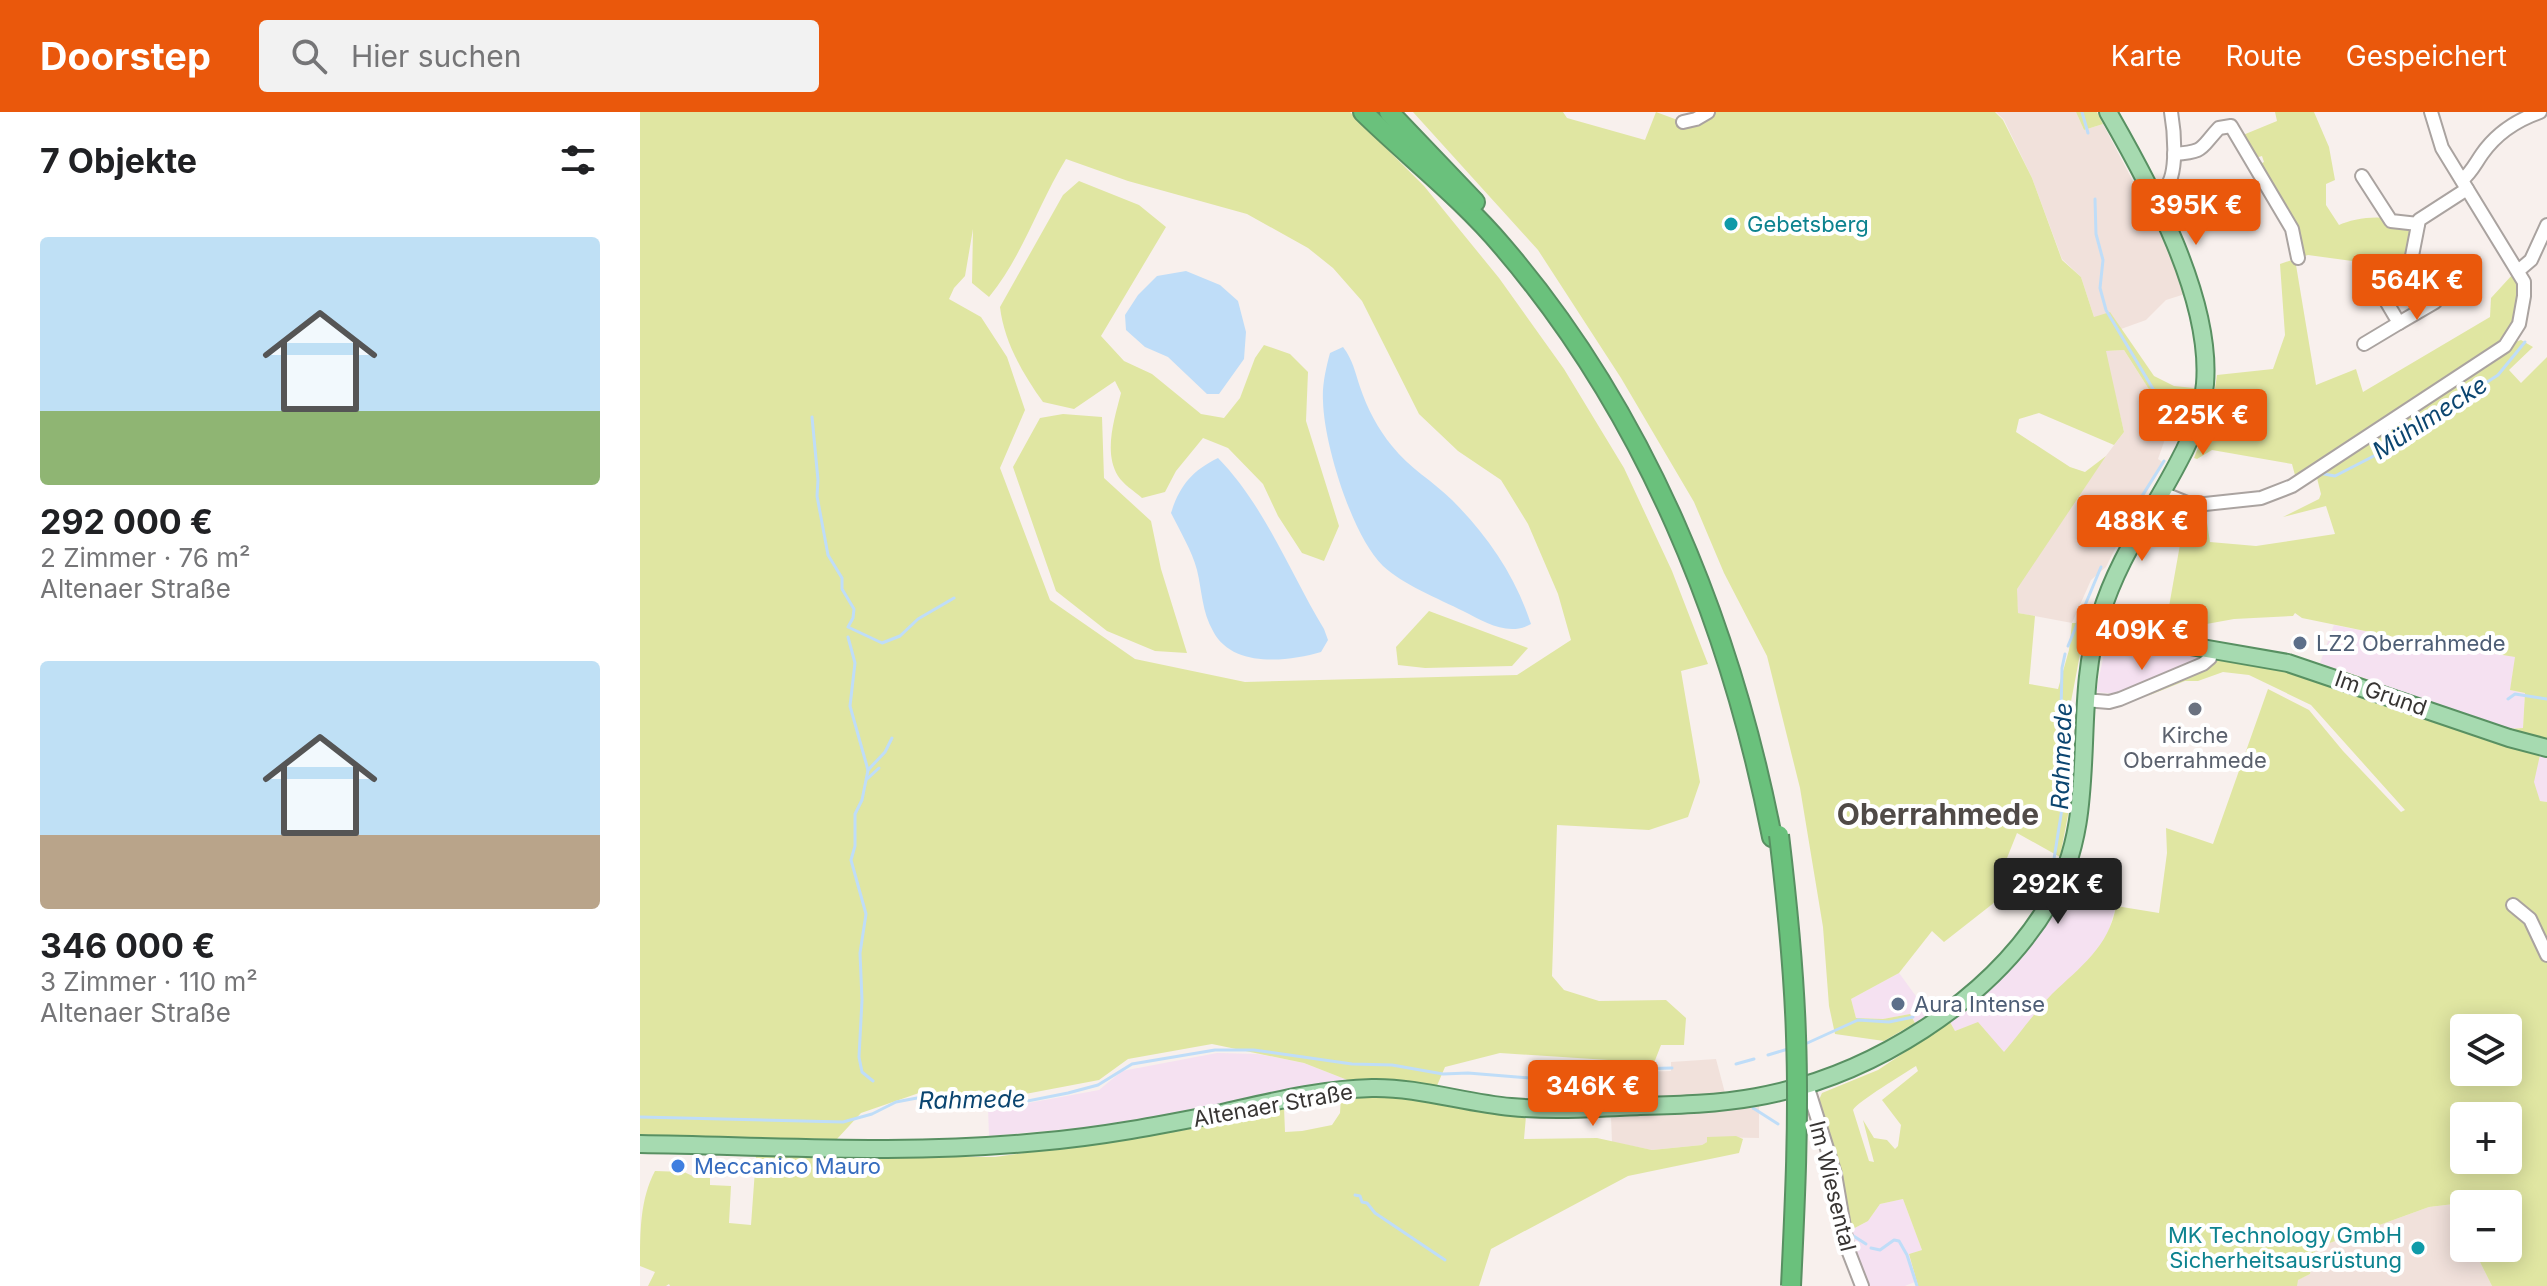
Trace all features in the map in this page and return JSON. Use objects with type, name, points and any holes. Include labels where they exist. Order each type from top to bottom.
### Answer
[{"type":"highway","points":[[1363,112],[1502,245],[1549,305],[1605,387],[1669,508],[1716,621],[1776,836],[1791,1031],[1790,1169],[1783,1286]]},
{"type":"highway","points":[[1389,112],[1433,156],[1525,262],[1584,345],[1642,441],[1675,508],[1721,619],[1742,680],[1776,836],[1790,929],[1796,1034],[1797,1169],[1791,1286]]},
{"type":"main road","name":"Altenaer Straße","points":[[640,1144],[911,1148],[1038,1142],[1180,1122],[1311,1094],[1376,1088],[1509,1107],[1570,1109],[1739,1100],[1807,1085],[1872,1060],[1928,1026],[1998,968],[2050,903],[2073,851],[2081,813],[2090,653],[2098,623],[2113,578],[2179,462],[2195,427],[2202,402],[2205,364],[2203,336],[2192,295],[2152,194],[2108,112]]},
{"type":"main road","name":"Im Grund","points":[[2098,623],[2211,650],[2288,663],[2547,748]]},
{"type":"main road","points":[[2090,653],[2109,639],[2131,632]]},
{"type":"street","points":[[1683,122],[1708,112]]},
{"type":"street","points":[[2152,194],[2167,185],[2174,154],[2171,112]]},
{"type":"street","points":[[2160,492],[2187,503],[2205,504],[2261,498],[2292,486],[2505,346],[2519,324],[2524,288],[2518,271],[2442,148],[2431,112]]},
{"type":"street","points":[[2364,344],[2435,302],[2411,261],[2421,217],[2465,184],[2480,156],[2497,137],[2520,120],[2540,112]]},
{"type":"street","points":[[2174,154],[2198,151],[2205,147],[2219,128],[2231,126],[2292,229],[2298,258]]},
{"type":"street","points":[[2362,176],[2391,221],[2418,224]]},
{"type":"street","points":[[2518,271],[2531,260],[2547,225]]},
{"type":"street","points":[[2373,279],[2399,323]]},
{"type":"street","points":[[2085,700],[2109,702],[2140,693],[2203,664],[2210,658],[2211,650]]},
{"type":"street","points":[[2513,905],[2530,919],[2547,955]]},
{"type":"street","name":"Im Wiesental","points":[[1807,1085],[1835,1174],[1848,1250],[1862,1286]]},
{"type":"shaded area","points":[[1996,112],[2076,112],[2084,130],[2103,124],[2170,252],[2185,294],[2166,300],[2146,320],[2121,329],[2094,317],[2081,277],[2062,259],[2032,178],[2004,120]]},
{"type":"shaded area","points":[[2124,350],[2157,402],[2166,425],[2158,459],[2164,463],[2106,567],[2091,580],[2072,623],[2018,613],[2016,589],[2124,432],[2105,351]]},
{"type":"shaded area","points":[[2334,625],[2516,657],[2510,690],[2525,693],[2523,728],[2509,729],[2320,663]]},
{"type":"shaded area","points":[[2132,641],[2197,656],[2200,660],[2119,694],[2096,692],[2104,654],[2115,644]]},
{"type":"shaded area","points":[[2540,755],[2547,756],[2547,802],[2540,801],[2533,782]]},
{"type":"shaded area","points":[[2072,878],[2118,898],[2107,937],[2094,956],[2050,997],[2004,1053],[1978,1023],[1955,1031],[1950,1022],[1991,987],[2026,949],[2057,907]]},
{"type":"shaded area","points":[[1899,973],[1929,1014],[1915,1023],[1910,1014],[1883,1019],[1856,1018],[1851,999]]},
{"type":"shaded area","points":[[1217,1053],[1258,1054],[1304,1063],[1350,1081],[1147,1122],[989,1136],[988,1108],[1099,1090],[1122,1071]]},
{"type":"shaded area","points":[[1716,1059],[1725,1093],[1549,1101],[1551,1082],[1605,1073],[1671,1071],[1671,1062]]},
{"type":"shaded area","points":[[1759,1106],[1759,1138],[1707,1137],[1707,1142],[1702,1145],[1652,1150],[1612,1142],[1611,1118]]},
{"type":"shaded area","points":[[1903,1199],[1922,1250],[1909,1254],[1917,1281],[1905,1286],[1866,1286],[1858,1269],[1849,1231],[1868,1221],[1880,1204]]},
{"type":"shaded area","points":[[2450,1205],[2450,1262],[2480,1262],[2492,1286],[2297,1286],[2297,1280],[2310,1274],[2316,1248],[2429,1207]]},
{"type":"green space","points":[[640,112],[1350,112],[1424,186],[1499,278],[1564,369],[1624,468],[1672,571],[1708,664],[1681,671],[1700,782],[1688,817],[1649,830],[1557,825],[1552,976],[1564,990],[1599,1001],[1666,1000],[1686,1018],[1684,1045],[1661,1045],[1654,1063],[1500,1053],[1445,1067],[1436,1088],[1394,1082],[1350,1081],[1304,1063],[1212,1044],[1128,1059],[1099,1080],[988,1101],[919,1093],[861,1113],[837,1139],[640,1137]],"holes":[[[1066,159],[1128,181],[1247,214],[1308,248],[1333,268],[1362,301],[1419,414],[1458,451],[1501,480],[1528,524],[1558,594],[1571,640],[1517,675],[1245,682],[1135,659],[1050,600],[1000,468],[1025,410],[1007,357],[981,317],[949,299],[965,276],[973,229],[972,283],[989,297],[1011,266]]]},
{"type":"green space","points":[[1413,112],[1563,112],[1567,118],[1645,140],[1656,112],[1683,122],[1693,112],[1995,112],[2003,120],[2032,178],[2062,260],[2081,277],[2094,317],[2110,312],[2154,376],[2174,386],[2194,388],[2192,414],[2182,432],[2166,425],[2157,402],[2124,350],[2106,351],[2124,432],[2114,445],[2039,413],[2019,419],[2016,432],[2070,467],[2085,472],[2106,456],[2017,589],[2018,613],[2035,616],[2029,684],[2058,689],[2069,650],[2072,623],[2086,623],[2069,712],[2068,815],[2060,857],[2017,833],[2007,858],[2029,876],[2000,903],[1995,902],[1944,942],[1932,931],[1899,973],[1851,999],[1856,1018],[1883,1019],[1910,1014],[1915,1023],[1884,1041],[1835,1034],[1829,1006],[1823,927],[1800,788],[1767,656],[1724,573],[1694,502],[1621,378],[1538,250]]},
{"type":"green space","points":[[2076,112],[2097,112],[2103,124],[2084,130]]},
{"type":"green space","points":[[2275,112],[2314,112],[2329,147],[2335,180],[2326,184],[2326,205],[2339,225],[2356,220],[2387,218],[2404,225],[2411,235],[2411,269],[2308,255],[2301,257],[2297,229],[2258,165],[2264,162],[2262,156],[2255,158],[2243,135],[2277,121]]},
{"type":"green space","points":[[1079,181],[1139,205],[1166,227],[1101,336],[1124,361],[1152,374],[1201,414],[1224,418],[1240,398],[1255,358],[1264,345],[1290,354],[1308,372],[1306,421],[1339,526],[1324,561],[1302,553],[1278,516],[1263,484],[1228,448],[1203,438],[1176,471],[1165,492],[1142,498],[1120,479],[1111,456],[1113,423],[1121,393],[1115,381],[1074,409],[1043,402],[1028,380],[1010,345],[1000,307],[1063,195]]},
{"type":"green space","points":[[2295,259],[2316,385],[2356,369],[2363,392],[2490,317],[2491,298],[2513,274],[2518,301],[2501,343],[2296,479],[2292,464],[2212,450],[2194,458],[2211,414],[2217,375],[2273,369],[2285,335],[2280,264]]},
{"type":"green space","points":[[2521,340],[2533,347],[2509,370],[2521,383],[2547,357],[2547,744],[2345,674],[2509,729],[2523,728],[2525,693],[2510,690],[2515,657],[2404,639],[2302,618],[2295,613],[2293,616],[2234,619],[2201,625],[2204,643],[2156,630],[2165,629],[2181,539],[2167,530],[2181,508],[2205,510],[2210,542],[2256,546],[2335,534],[2326,506],[2283,517],[2319,499],[2321,494],[2317,478],[2495,361]]},
{"type":"green space","points":[[1063,414],[1102,417],[1104,478],[1151,521],[1161,569],[1187,653],[1155,651],[1107,631],[1056,591],[1013,467],[1040,418]]},
{"type":"green space","points":[[1429,611],[1528,648],[1512,666],[1425,668],[1398,665],[1396,647]]},
{"type":"green space","points":[[2216,660],[2303,675],[2540,755],[2534,782],[2540,801],[2547,802],[2547,1286],[2492,1286],[2480,1262],[2522,1262],[2522,1190],[2450,1190],[2450,1204],[2429,1207],[2316,1248],[2310,1274],[2298,1280],[2297,1286],[1918,1286],[1909,1254],[1922,1250],[1903,1199],[1880,1204],[1868,1221],[1849,1231],[1836,1158],[1818,1102],[1822,1093],[1878,1070],[1950,1022],[1955,1031],[1978,1022],[2004,1052],[2046,1001],[2100,945],[2116,906],[2159,913],[2167,853],[2166,828],[2213,844],[2268,689],[2309,710],[2401,812],[2405,810],[2311,705],[2249,675],[2223,672],[2198,681],[2185,681],[2145,697],[2208,667]],"holes":[[[1916,1066],[1918,1071],[1882,1100],[1901,1125],[1898,1146],[1895,1149],[1887,1140],[1874,1138],[1863,1120],[1874,1162],[1869,1161],[1853,1110]]]},
{"type":"green space","points":[[1353,1095],[1418,1100],[1526,1116],[1524,1139],[1597,1138],[1652,1150],[1702,1145],[1707,1142],[1707,1137],[1736,1136],[1743,1139],[1739,1153],[1628,1176],[1491,1249],[1479,1286],[648,1286],[655,1272],[640,1266],[644,1204],[655,1171],[684,1172],[697,1178],[710,1178],[710,1185],[731,1186],[729,1223],[751,1225],[756,1156],[842,1155],[851,1166],[867,1165],[871,1157],[995,1157],[1180,1131],[1284,1107],[1285,1132],[1302,1131],[1332,1125],[1340,1113],[1341,1097]]},
{"type":"water","points":[[1186,271],[1220,285],[1238,301],[1246,332],[1244,359],[1219,394],[1207,394],[1168,357],[1145,347],[1126,330],[1125,315],[1138,295],[1157,276]]},
{"type":"water","points":[[1343,347],[1382,433],[1406,461],[1452,500],[1477,527],[1508,572],[1531,624],[1514,629],[1488,623],[1400,579],[1383,566],[1372,552],[1351,512],[1328,441],[1323,389],[1330,353]]},
{"type":"water","points":[[1218,458],[1250,497],[1324,629],[1328,640],[1321,652],[1277,660],[1247,657],[1222,643],[1209,624],[1195,563],[1171,513],[1178,494],[1188,480]]},
{"type":"waterway","name":"Rahmede","points":[[2082,112],[2088,133]]},
{"type":"waterway","name":"Rahmede","points":[[2095,199],[2096,234],[2103,260],[2100,288],[2106,310],[2165,409],[2170,439]]},
{"type":"waterway","name":"Mühlmecke","points":[[2324,474],[2335,476],[2401,442],[2429,415],[2498,375],[2525,342]]},
{"type":"waterway","points":[[812,417],[817,496],[828,555],[842,578],[842,589],[854,609],[848,627],[882,643],[900,636],[918,619],[954,598]]},
{"type":"waterway","name":"Rahmede","points":[[2132,512],[2164,461]]},
{"type":"waterway","name":"Rahmede","points":[[2117,538],[2125,523]]},
{"type":"waterway","name":"Rahmede","points":[[2068,646],[2101,567]]},
{"type":"waterway","points":[[848,637],[855,663],[850,706],[868,770],[862,800],[855,814],[855,846],[851,860],[866,914],[860,953],[862,1000],[859,1057],[862,1072],[873,1081]]},
{"type":"waterway","name":"Rahmede","points":[[2054,859],[2064,796],[2060,755],[2065,654]]},
{"type":"waterway","points":[[2508,699],[2515,694],[2547,699]]},
{"type":"waterway","points":[[868,770],[885,752],[892,738]]},
{"type":"waterway","points":[[867,779],[879,768]]},
{"type":"waterway","name":"Rahmede","points":[[1803,1045],[1858,1020],[1889,1022],[1913,1017]]},
{"type":"waterway","name":"Rahmede","points":[[1768,1055],[1788,1049]]},
{"type":"waterway","name":"Rahmede","points":[[640,1117],[843,1122],[872,1114],[896,1102],[917,1098],[982,1105],[1012,1104],[1098,1085],[1132,1064],[1215,1050],[1254,1050],[1352,1064],[1392,1065],[1443,1074],[1553,1080],[1584,1073]]},
{"type":"waterway","name":"Rahmede","points":[[1736,1064],[1754,1059]]},
{"type":"waterway","name":"Rahmede","points":[[1597,1070],[1672,1068]]},
{"type":"waterway","points":[[1753,1108],[1778,1124]]},
{"type":"waterway","points":[[1355,1195],[1360,1196],[1362,1202],[1367,1203],[1375,1213],[1445,1260]]},
{"type":"waterway","points":[[1852,1235],[1866,1244]]},
{"type":"waterway","points":[[1871,1248],[1880,1250],[1894,1240],[1899,1241],[1917,1286]]},
{"type":"place","name":"Gebetsberg","points":[[1731,224]]},
{"type":"place","name":"LZ2 Oberrahmede","points":[[2300,643]]},
{"type":"place","name":"Kirche Oberrahmede","points":[[2195,709]]},
{"type":"place","name":"Aura Intense","points":[[1898,1004]]},
{"type":"place","name":"Meccanico Mauro","points":[[678,1166]]},
{"type":"place","name":"MK Technology GmbH Sicherheitsausrüstung","points":[[2418,1248]]},
{"type":"district","name":"Oberrahmede","points":[[1938,815]]}]
